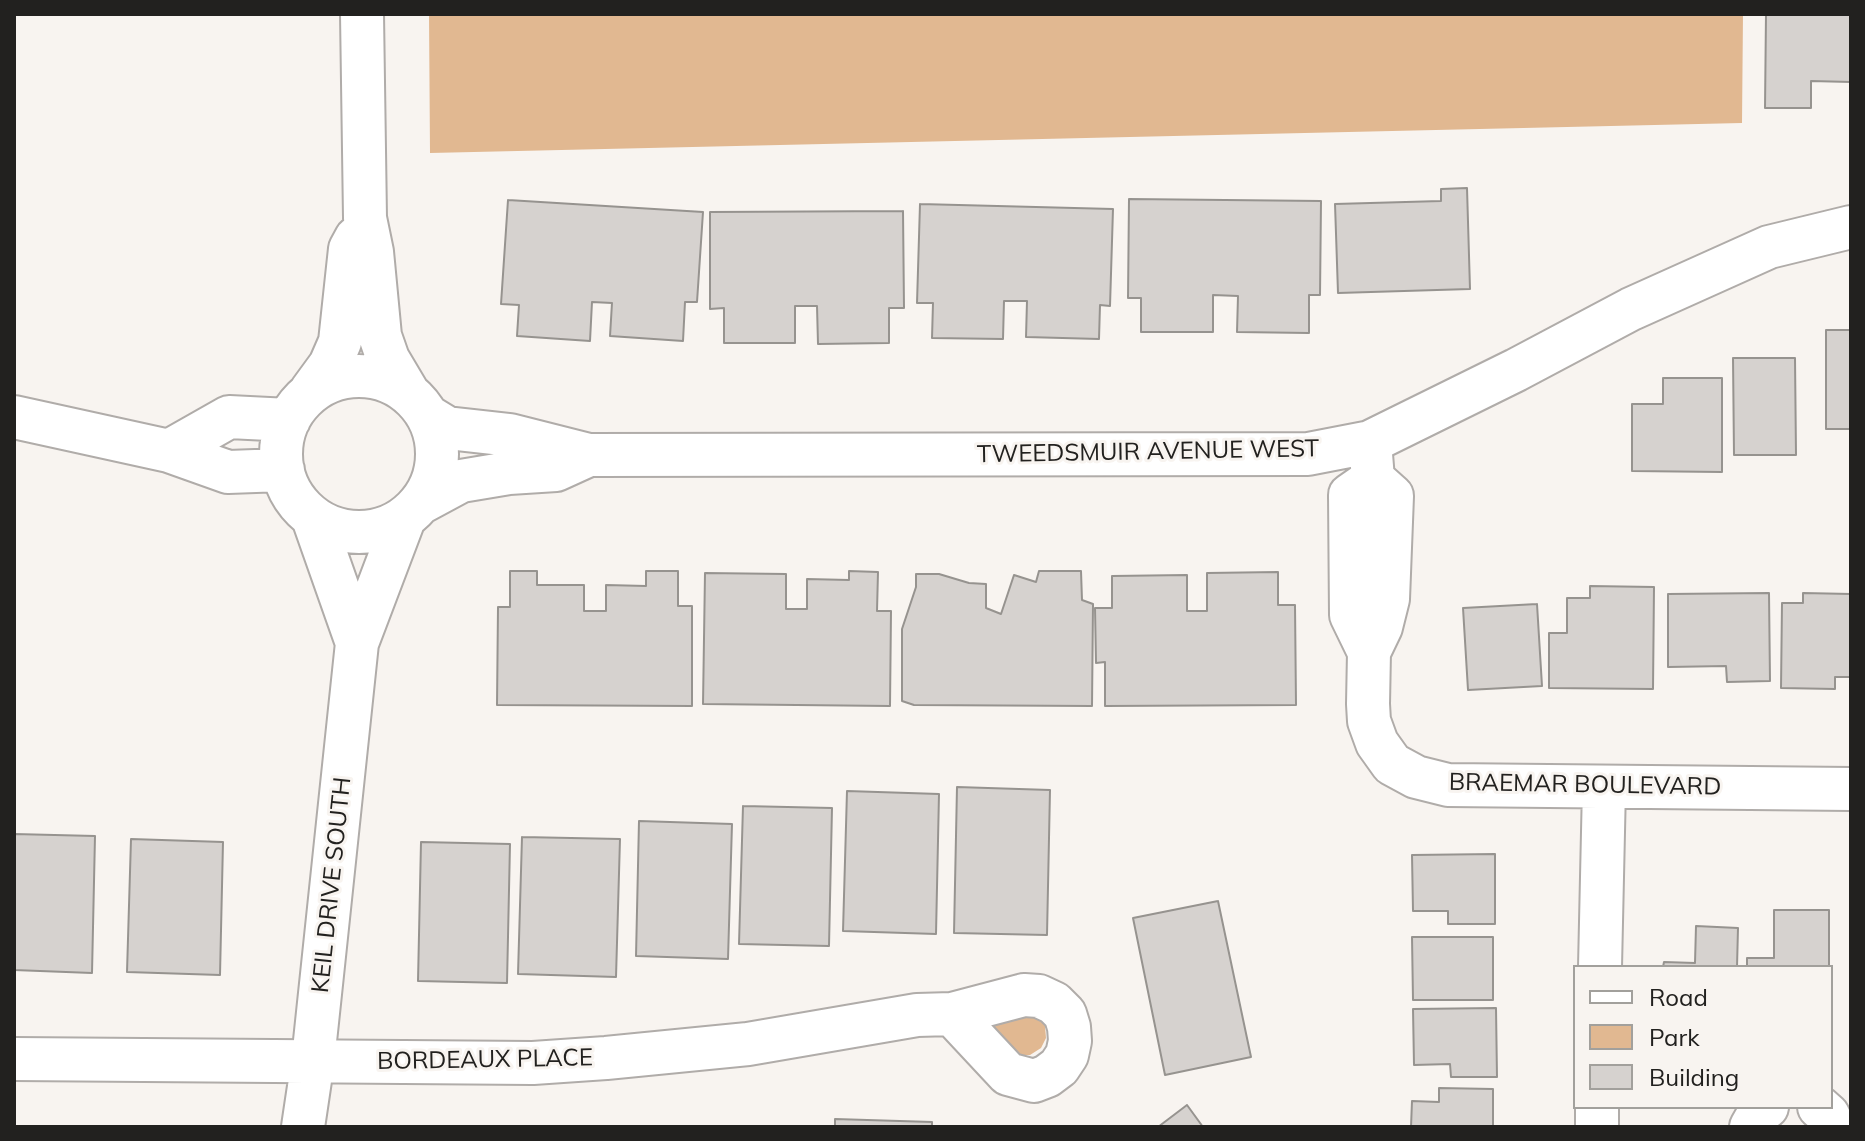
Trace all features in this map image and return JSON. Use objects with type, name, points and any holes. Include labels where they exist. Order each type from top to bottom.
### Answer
[{"type":"street","points":[[362,14],[365,218],[372,252],[380,336],[388,359],[418,404],[438,445],[435,475],[413,510],[382,529],[359,533],[335,529],[313,518],[295,500],[280,455],[283,431],[330,365],[340,342],[350,249],[365,218]]},
{"type":"street","name":"TWEEDSMUIR AVENUE WEST","points":[[418,404],[447,428],[510,435],[589,455],[1308,454],[1372,460],[1516,370],[1631,309],[1769,247],[1851,227]]},
{"type":"street","points":[[169,451],[229,417],[300,406],[334,379],[359,375],[384,379],[418,404]]},
{"type":"street","points":[[14,417],[169,451],[228,472],[283,470]]},
{"type":"street","name":"TWEEDSMUIR AVENUE WEST","points":[[413,510],[461,481],[509,473],[556,470],[589,455]]},
{"type":"street","name":"BRAEMAR BOULEVARD","points":[[1372,460],[1350,495],[1351,615],[1369,652],[1369,721],[1377,743],[1392,764],[1416,777],[1448,785],[1851,789]]},
{"type":"street","name":"KEIL DRIVE SOUTH","points":[[303,1127],[313,1060],[357,643],[413,510]]},
{"type":"street","name":"KEIL DRIVE SOUTH","points":[[313,518],[357,643]]},
{"type":"street","points":[[1600,965],[1604,787]]},
{"type":"street","name":"BORDEAUX PLACE","points":[[14,1059],[533,1063],[748,1044],[917,1015],[952,1014]]},
{"type":"street","points":[[1751,1127],[1764,1109]]},
{"type":"street","points":[[1821,1109],[1834,1127]]},
{"type":"green space","points":[[429,14],[1743,14],[1742,123],[430,153]]},
{"type":"green space","points":[[1030,1014],[1038,1017],[1045,1026],[1046,1038],[1041,1048],[1030,1055],[1020,1055],[981,1024]]},
{"type":"building","points":[[1766,14],[1851,14],[1851,82],[1811,81],[1811,108],[1765,108]]},
{"type":"building","points":[[1467,188],[1470,289],[1338,293],[1335,204],[1441,201],[1441,189]]},
{"type":"building","points":[[1129,199],[1321,201],[1320,295],[1309,295],[1309,333],[1237,332],[1238,296],[1213,295],[1213,332],[1141,332],[1141,298],[1128,298]]},
{"type":"building","points":[[508,200],[703,212],[697,302],[685,302],[683,341],[610,336],[612,303],[592,302],[590,341],[517,336],[519,305],[501,304]]},
{"type":"building","points":[[920,204],[1113,209],[1110,306],[1100,305],[1099,339],[1026,337],[1027,301],[1004,301],[1003,339],[932,338],[933,303],[917,303]]},
{"type":"building","points":[[903,211],[904,308],[889,308],[889,343],[818,344],[817,306],[795,306],[795,343],[724,343],[724,308],[710,309],[710,212]]},
{"type":"building","points":[[1826,330],[1851,330],[1851,429],[1826,429]]},
{"type":"building","points":[[1733,358],[1795,358],[1796,455],[1734,455]]},
{"type":"building","points":[[1663,378],[1722,378],[1722,472],[1632,471],[1632,404],[1663,404]]},
{"type":"building","points":[[510,571],[537,571],[537,585],[584,585],[584,611],[606,611],[606,585],[646,586],[646,571],[678,571],[678,606],[692,606],[692,706],[497,705],[498,607],[510,607]]},
{"type":"building","points":[[849,571],[878,572],[877,611],[891,611],[890,706],[703,704],[705,573],[786,574],[786,609],[807,609],[807,579],[849,580]]},
{"type":"building","points":[[1039,571],[1081,571],[1082,600],[1093,604],[1092,706],[914,705],[902,701],[902,629],[916,587],[916,574],[939,574],[969,583],[986,584],[986,608],[1001,614],[1014,575],[1036,582]]},
{"type":"building","points":[[1278,572],[1278,605],[1295,605],[1296,705],[1105,706],[1105,662],[1096,663],[1095,608],[1112,608],[1112,576],[1187,575],[1187,611],[1207,611],[1207,573]]},
{"type":"building","points":[[1590,586],[1654,587],[1653,689],[1549,688],[1549,633],[1567,633],[1567,598],[1590,598]]},
{"type":"building","points":[[1769,593],[1770,681],[1727,682],[1726,666],[1668,667],[1668,594]]},
{"type":"building","points":[[1803,593],[1851,594],[1851,677],[1835,677],[1835,689],[1781,688],[1782,603],[1803,603]]},
{"type":"building","points":[[1537,604],[1542,686],[1468,690],[1463,608]]},
{"type":"building","points":[[957,787],[1050,790],[1047,935],[954,933]]},
{"type":"building","points":[[847,791],[939,794],[936,934],[843,931]]},
{"type":"building","points":[[743,806],[832,808],[829,946],[739,944]]},
{"type":"building","points":[[639,821],[732,824],[728,959],[636,956]]},
{"type":"building","points":[[14,834],[95,836],[92,973],[14,970]]},
{"type":"building","points":[[522,837],[620,839],[616,977],[518,974]]},
{"type":"building","points":[[131,839],[223,842],[220,975],[127,972]]},
{"type":"building","points":[[421,842],[510,844],[507,983],[418,981]]},
{"type":"building","points":[[1495,854],[1495,924],[1448,924],[1448,911],[1413,911],[1412,855]]},
{"type":"building","points":[[1218,901],[1251,1057],[1165,1075],[1133,918]]},
{"type":"building","points":[[1774,910],[1829,910],[1829,965],[1747,965],[1747,958],[1774,958]]},
{"type":"building","points":[[1696,926],[1738,928],[1737,965],[1663,965],[1664,962],[1695,963]]},
{"type":"building","points":[[1412,937],[1493,937],[1493,1000],[1413,1000]]},
{"type":"building","points":[[1496,1008],[1497,1077],[1451,1077],[1450,1064],[1414,1065],[1413,1009]]},
{"type":"building","points":[[1439,1088],[1493,1089],[1493,1127],[1411,1127],[1412,1101],[1439,1102]]},
{"type":"building","points":[[1187,1105],[1203,1127],[1158,1127]]},
{"type":"building","points":[[835,1119],[932,1122],[932,1127],[835,1127]]}]
